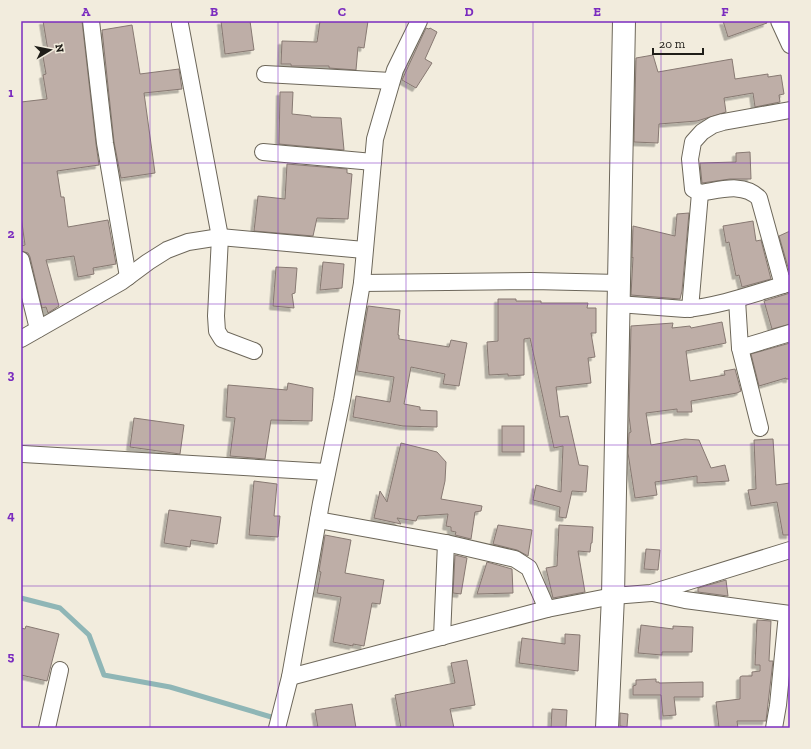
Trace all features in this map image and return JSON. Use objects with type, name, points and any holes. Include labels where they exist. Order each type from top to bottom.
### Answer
[{"type":"main road","points":[[607,728],[613,596],[624,21]]},
{"type":"street","points":[[91,21],[105,143],[128,277]]},
{"type":"street","points":[[277,728],[290,677],[327,472],[342,400],[362,283],[375,139],[395,70],[419,21]]},
{"type":"street","points":[[779,21],[790,45]]},
{"type":"street","points":[[180,24],[220,237],[216,316],[217,331],[222,339],[254,351]]},
{"type":"street","points":[[265,74],[391,81]]},
{"type":"street","points":[[362,283],[533,280],[618,294],[690,309],[736,300],[786,284],[759,198],[748,190],[738,188],[700,193],[693,189],[690,159],[693,142],[702,132],[713,125],[790,110]]},
{"type":"street","points":[[263,152],[373,162]]},
{"type":"street","points":[[690,309],[700,193]]},
{"type":"street","points":[[21,339],[128,277],[167,250],[188,242],[220,237],[364,250]]},
{"type":"street","points":[[21,260],[38,329]]},
{"type":"street","points":[[736,300],[740,348],[760,428]]},
{"type":"street","points":[[740,348],[790,333]]},
{"type":"street","points":[[24,454],[327,472]]},
{"type":"street","points":[[318,520],[446,544],[515,559],[529,568],[547,609]]},
{"type":"street","points":[[442,637],[446,544]]},
{"type":"street","points":[[290,677],[547,609],[613,596],[651,593],[790,550]]},
{"type":"street","points":[[651,593],[686,600],[789,614],[774,728]]},
{"type":"street","points":[[47,728],[60,670]]},
{"type":"building","points":[[43,21],[82,21],[99,165],[57,171],[61,197],[64,197],[68,227],[108,220],[116,264],[93,268],[94,274],[78,277],[74,256],[46,260],[59,306],[48,313],[46,307],[42,308],[30,257],[28,253],[21,251],[21,246],[25,245],[21,216],[21,102],[47,99],[43,75],[46,74],[42,51],[48,51]]},
{"type":"building","points":[[221,21],[250,21],[254,50],[225,54]]},
{"type":"building","points":[[320,21],[368,21],[364,48],[358,47],[356,70],[329,68],[329,66],[291,66],[291,64],[281,64],[282,41],[317,42]]},
{"type":"building","points":[[723,21],[766,21],[767,23],[728,37]]},
{"type":"building","points":[[132,25],[140,74],[179,69],[182,89],[144,93],[155,173],[121,178],[114,142],[102,30]]},
{"type":"building","points":[[426,28],[430,28],[437,32],[425,59],[432,63],[416,88],[402,80]]},
{"type":"building","points":[[653,55],[658,72],[732,59],[735,79],[768,74],[768,77],[781,75],[784,94],[779,95],[780,102],[755,107],[753,93],[724,98],[726,112],[697,121],[659,124],[658,143],[634,142],[636,58]]},
{"type":"building","points":[[280,92],[293,92],[292,114],[311,117],[341,118],[344,150],[279,144]]},
{"type":"building","points":[[750,152],[751,179],[730,179],[702,183],[700,163],[736,162],[736,153]]},
{"type":"building","points":[[287,164],[347,169],[347,173],[352,174],[348,219],[317,218],[313,236],[254,231],[258,196],[285,199]]},
{"type":"building","points":[[689,213],[680,299],[631,295],[633,226],[675,236],[677,214]]},
{"type":"building","points":[[753,221],[756,241],[761,240],[771,279],[742,287],[739,275],[736,276],[729,242],[726,243],[723,226]]},
{"type":"building","points":[[790,231],[790,274],[779,236]]},
{"type":"building","points":[[323,262],[344,264],[342,288],[320,290]]},
{"type":"building","points":[[276,267],[297,268],[295,293],[292,294],[294,308],[273,306]]},
{"type":"building","points":[[790,293],[790,324],[772,329],[764,301]]},
{"type":"building","points":[[498,299],[541,301],[541,303],[588,303],[587,308],[596,308],[596,333],[591,333],[595,357],[588,358],[591,383],[556,387],[560,417],[568,416],[579,465],[588,466],[586,492],[572,491],[566,518],[559,517],[560,507],[533,500],[536,485],[561,492],[563,446],[554,448],[530,338],[524,339],[524,375],[489,375],[487,342],[498,341]]},
{"type":"building","points":[[368,306],[400,310],[399,339],[449,347],[451,340],[467,343],[459,386],[443,384],[445,374],[411,367],[404,404],[420,407],[420,410],[437,411],[437,427],[403,426],[353,417],[356,396],[390,402],[394,377],[357,371]]},
{"type":"building","points":[[722,322],[726,343],[686,351],[690,381],[725,375],[724,371],[735,369],[741,391],[691,401],[692,412],[677,412],[677,409],[646,413],[651,445],[685,439],[699,440],[711,468],[725,465],[729,481],[697,483],[697,476],[655,482],[657,495],[635,498],[628,453],[629,433],[631,432],[629,416],[631,326],[673,323],[672,328],[690,326],[691,328]]},
{"type":"building","points":[[790,343],[790,379],[786,378],[759,386],[751,354]]},
{"type":"building","points":[[288,383],[313,388],[312,421],[271,420],[265,459],[230,456],[235,418],[226,417],[228,385],[287,390]]},
{"type":"building","points":[[134,418],[184,425],[180,454],[130,447]]},
{"type":"building","points":[[502,426],[524,426],[524,452],[502,452]]},
{"type":"building","points":[[773,439],[776,485],[790,483],[790,535],[783,535],[777,502],[751,506],[748,490],[756,489],[754,440]]},
{"type":"building","points":[[401,443],[437,452],[446,462],[445,481],[441,499],[482,506],[481,511],[475,512],[471,539],[455,535],[456,532],[451,531],[451,527],[446,526],[448,514],[418,516],[416,521],[397,518],[401,524],[374,518],[380,491],[387,502]]},
{"type":"building","points":[[254,481],[277,484],[274,516],[280,516],[278,537],[249,535]]},
{"type":"building","points":[[169,510],[221,517],[217,544],[191,540],[190,547],[164,543]]},
{"type":"building","points":[[498,525],[532,530],[528,556],[517,550],[493,544]]},
{"type":"building","points":[[559,525],[593,527],[592,543],[590,552],[578,551],[585,592],[553,598],[546,568],[557,566]]},
{"type":"building","points":[[325,535],[351,540],[345,573],[384,580],[380,604],[372,603],[364,646],[353,644],[353,646],[333,642],[341,597],[317,593]]},
{"type":"building","points":[[646,549],[660,550],[658,570],[644,569]]},
{"type":"building","points":[[455,555],[467,558],[461,594],[453,593]]},
{"type":"building","points":[[487,562],[512,569],[513,593],[477,594]]},
{"type":"building","points":[[726,580],[728,596],[698,592],[698,588]]},
{"type":"building","points":[[757,620],[771,621],[769,661],[773,661],[766,721],[737,721],[738,728],[719,728],[716,702],[740,699],[740,677],[752,676],[752,672],[760,671],[760,665],[755,665]]},
{"type":"building","points":[[641,625],[673,629],[673,626],[693,627],[692,652],[662,652],[662,655],[638,653]]},
{"type":"building","points":[[26,626],[59,634],[47,681],[21,675],[21,628],[25,629]]},
{"type":"building","points":[[565,634],[580,635],[578,671],[519,663],[522,638],[565,644]]},
{"type":"building","points":[[467,660],[475,705],[450,709],[454,728],[401,728],[395,695],[455,683],[451,663]]},
{"type":"building","points":[[656,679],[656,682],[659,683],[703,682],[703,697],[674,697],[676,715],[663,716],[661,695],[633,695],[633,686],[636,685],[636,680]]},
{"type":"building","points":[[352,704],[356,728],[318,728],[315,710]]},
{"type":"building","points":[[552,709],[567,710],[566,728],[551,728]]},
{"type":"building","points":[[620,713],[628,714],[627,727],[620,726]]},
{"type":"waterway","points":[[21,598],[60,608],[89,635],[104,675],[170,687],[278,719]]}]
